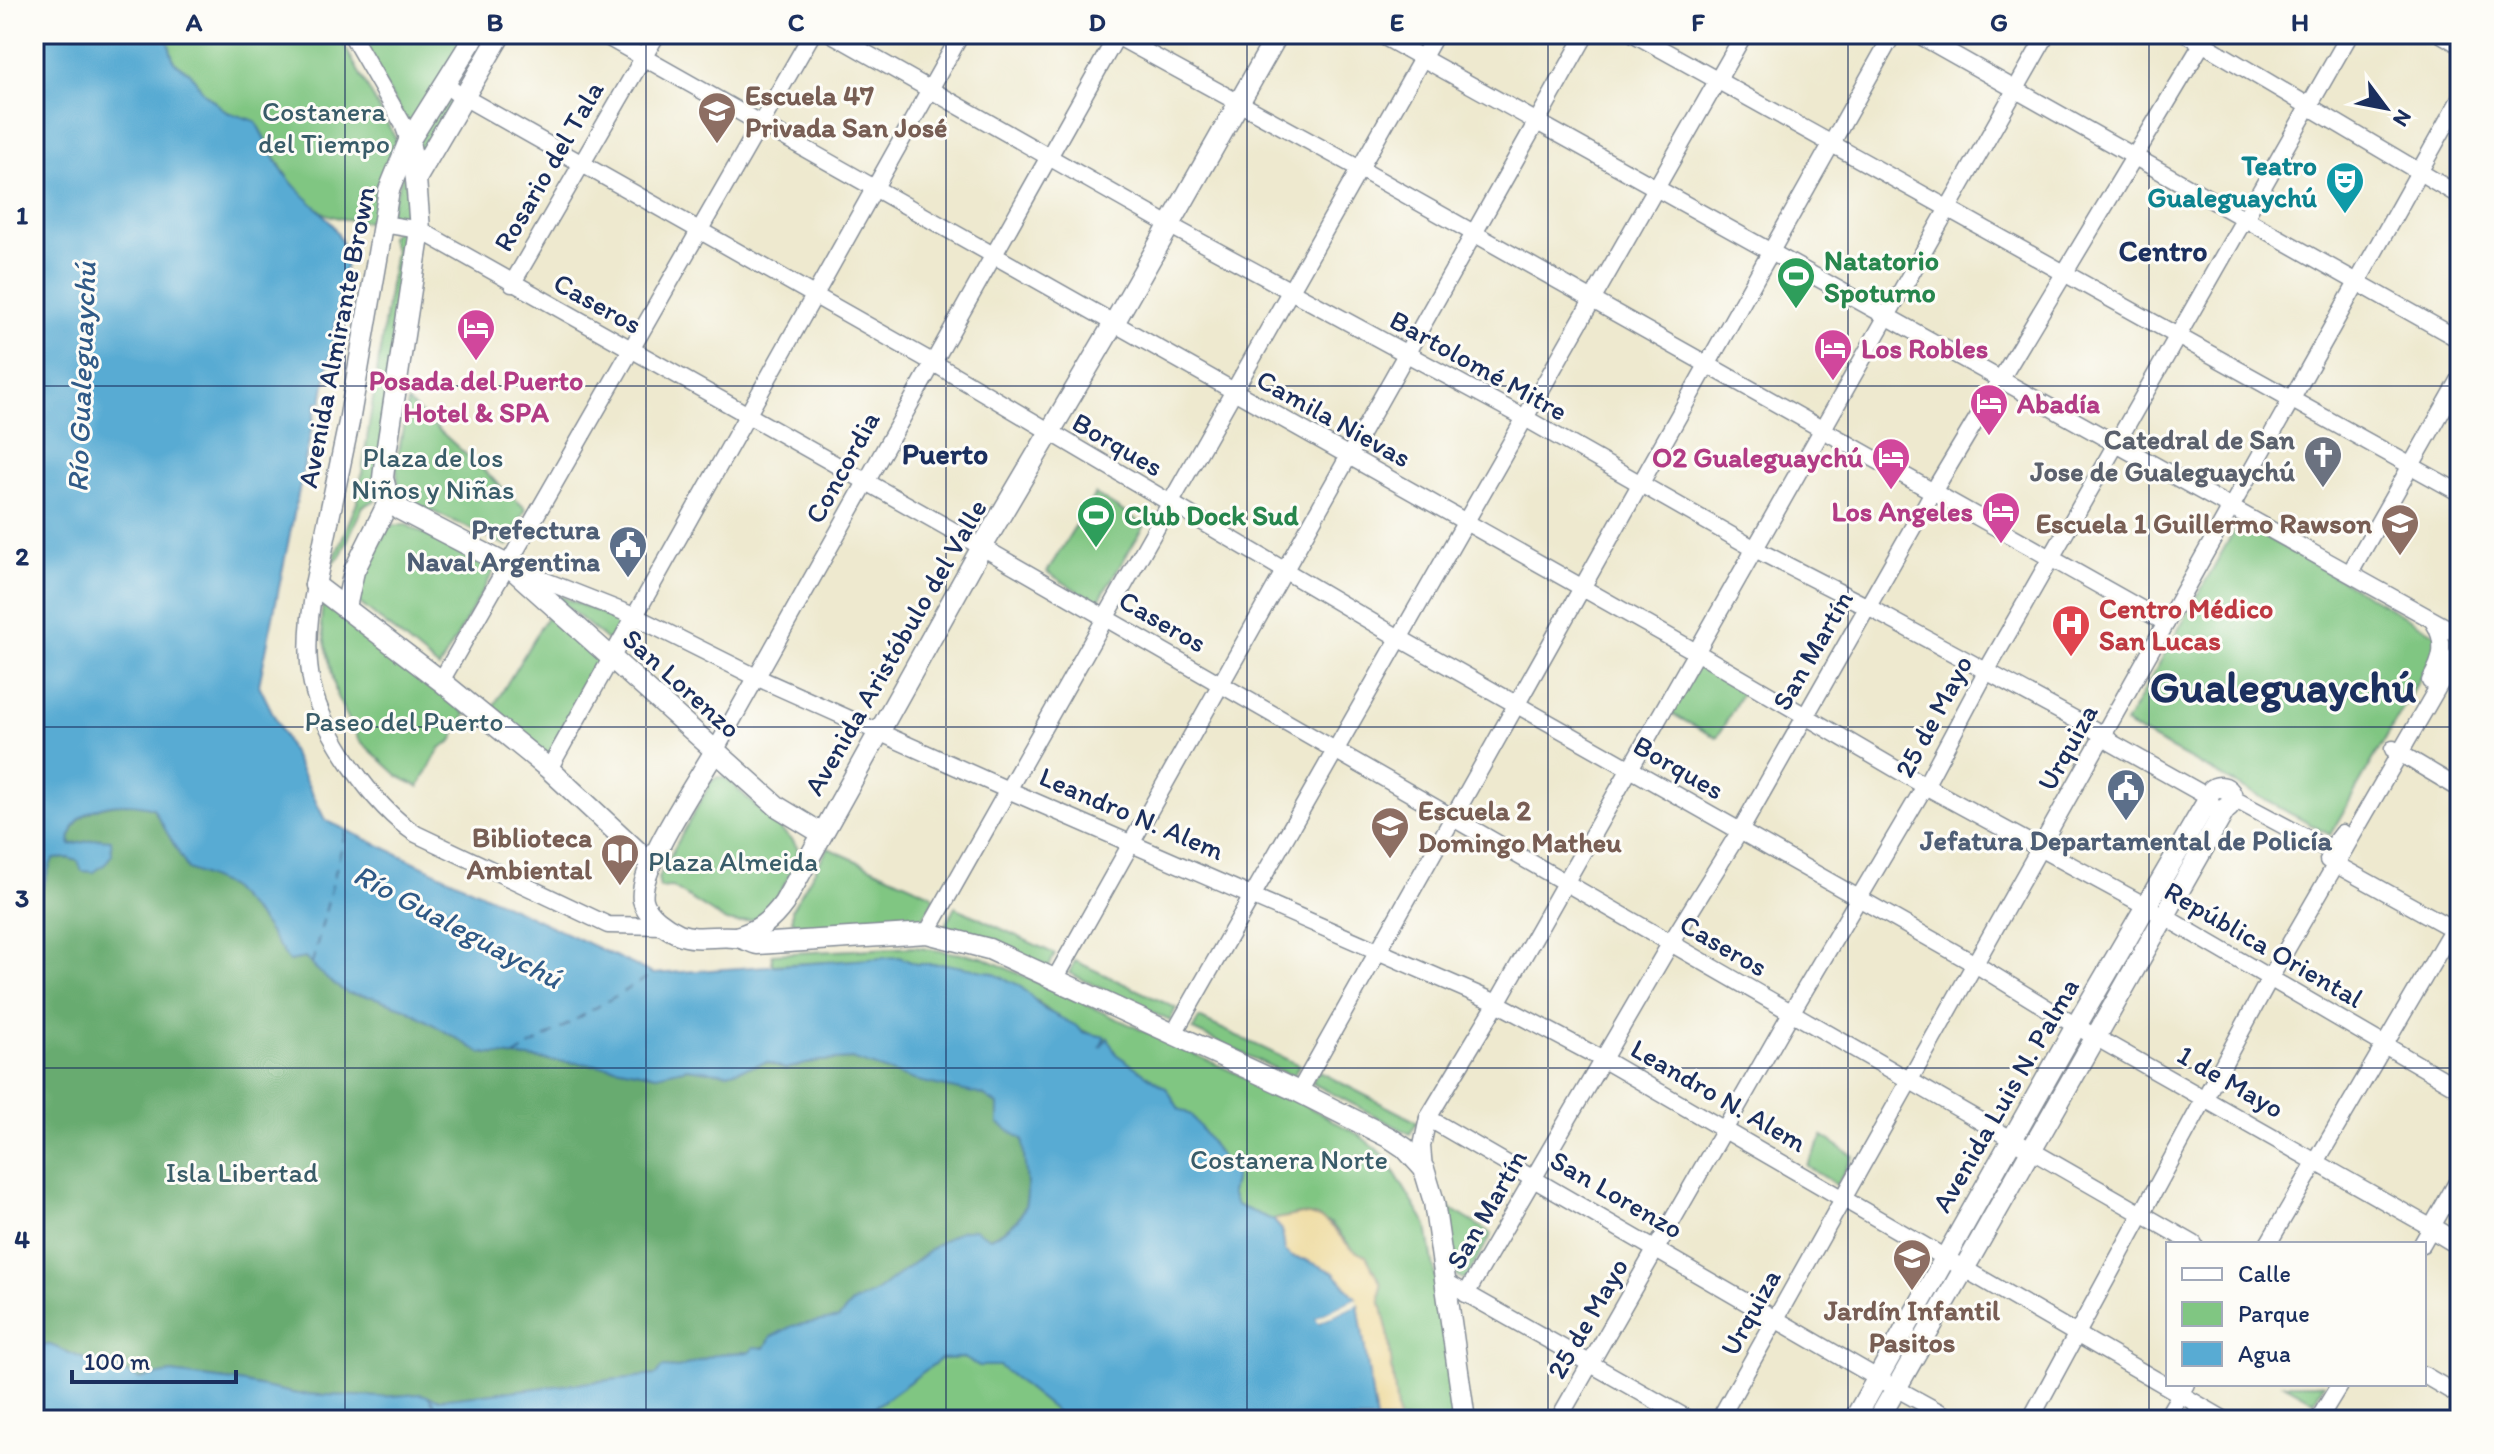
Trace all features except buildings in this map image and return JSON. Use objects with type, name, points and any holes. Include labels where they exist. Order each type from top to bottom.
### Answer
[{"type":"main road","points":[[409,141],[476,34]]},
{"type":"main road","points":[[416,179],[501,34]]},
{"type":"main road","name":"Avenida Aristóbulo del Valle","points":[[736,937],[752,933],[765,924],[784,903],[982,547],[1113,325],[1278,34]]},
{"type":"main road","name":"Avenida Almirante Brown","points":[[389,501],[383,478],[385,460],[420,230],[409,141]]},
{"type":"main road","name":"Avenida Almirante Brown","points":[[315,585],[349,422],[389,190],[409,141]]},
{"type":"main road","points":[[346,607],[351,582],[389,501]]},
{"type":"main road","name":"Leandro N. Alem","points":[[389,501],[509,566]]},
{"type":"main road","points":[[370,537],[315,585],[441,681],[549,769],[650,863]]},
{"type":"main road","name":"San Lorenzo","points":[[509,566],[778,807],[821,833]]},
{"type":"main road","name":"Concordia","points":[[666,926],[648,911],[643,902],[643,887],[650,863],[715,751]]},
{"type":"main road","name":"Avenida Luis N. Palma","points":[[1878,1420],[1887,1384],[1945,1258],[2146,906],[2220,800]]},
{"type":"main road","name":"Avenida Luis N. Palma","points":[[1854,1420],[1887,1384],[1964,1269],[2165,917],[2220,800]]},
{"type":"main road","points":[[784,903],[786,925],[809,941]]},
{"type":"main road","points":[[666,926],[681,935],[736,937],[757,944],[927,933],[989,949],[1174,1033],[1390,1138],[1405,1148],[1424,1169],[1434,1202],[1465,1420]]},
{"type":"main road","name":"1 de Mayo","points":[[2427,1236],[2460,1245]]},
{"type":"street","points":[[351,34],[403,124],[409,141]]},
{"type":"street","name":"Camila Nievas","points":[[602,34],[2040,849]]},
{"type":"street","name":"Rosario del Tala","points":[[512,284],[657,34]]},
{"type":"street","points":[[441,681],[812,34]]},
{"type":"street","name":"Bartolomé Mitre","points":[[832,34],[1169,225],[1525,418],[1755,549],[1987,670],[2104,735],[2112,743],[2220,800]]},
{"type":"street","points":[[549,769],[961,34]]},
{"type":"street","points":[[1379,34],[2460,635]]},
{"type":"street","points":[[927,933],[1436,34]]},
{"type":"street","points":[[1055,979],[1586,34]]},
{"type":"street","points":[[1634,34],[2460,493]]},
{"type":"street","points":[[1174,1033],[1744,34]]},
{"type":"street","points":[[1299,1092],[1893,34]]},
{"type":"street","points":[[1917,34],[2460,340]]},
{"type":"street","points":[[1424,1169],[1422,1146],[1428,1118],[1497,1003],[2047,34]]},
{"type":"street","points":[[2187,34],[2205,39],[2460,196]]},
{"type":"street","name":"25 de Mayo","points":[[1558,1420],[1925,786],[1987,670],[2350,34]]},
{"type":"street","points":[[2441,34],[2460,45]]},
{"type":"street","points":[[1116,35],[2166,623]]},
{"type":"street","name":"Concordia","points":[[715,751],[1116,35]]},
{"type":"street","name":"San Martín","points":[[1466,1294],[1670,944],[1740,831],[1933,492],[2205,39]]},
{"type":"street","name":"Borques","points":[[446,84],[932,362],[1170,505],[1517,706],[1975,964]]},
{"type":"street","name":"Urquiza","points":[[1719,1420],[2460,99]]},
{"type":"street","name":"Caseros","points":[[383,224],[420,230],[982,547],[2191,1242]]},
{"type":"street","points":[[2350,573],[2460,379]]},
{"type":"street","name":"Leandro N. Alem","points":[[509,566],[634,616],[756,677],[1377,953],[1497,1003],[1604,1060],[2077,1334],[2166,1380]]},
{"type":"street","points":[[315,585],[309,656],[319,706],[344,752],[396,820],[416,834],[608,925],[666,926]]},
{"type":"street","points":[[2030,1420],[2204,1097],[2336,864],[2437,668],[2443,650],[2440,632],[2432,620]]},
{"type":"street","points":[[2220,800],[2329,850],[2333,848],[2460,649]]},
{"type":"street","points":[[2117,712],[2120,733],[2126,740],[2220,800],[2458,926],[2269,1242]]},
{"type":"street","points":[[2395,751],[2460,789]]},
{"type":"street","name":"República Oriental","points":[[2040,849],[2146,906],[2460,1089]]},
{"type":"street","name":"1 de Mayo","points":[[1975,964],[2076,1026],[2316,1161],[2427,1236]]},
{"type":"street","name":"San Lorenzo","points":[[1428,1118],[1954,1420]]},
{"type":"street","points":[[2427,1236],[2460,1177]]},
{"type":"street","points":[[1446,1282],[1690,1420]]},
{"type":"street","points":[[2426,1376],[2460,1396]]},
{"type":"street","points":[[2318,1420],[2339,1386]]},
{"type":"street","points":[[2165,1420],[2183,1389]]},
{"type":"street","name":"Leandro N. Alem","points":[[2183,1389],[2225,1420]]},
{"type":"green space","name":"Costanera del Tiempo","points":[[166,34],[338,34],[397,141],[373,223],[334,217],[300,193],[255,121],[227,112],[205,94],[189,72],[174,62]]},
{"type":"green space","name":"Costanera del Tiempo","points":[[356,34],[467,34],[410,128]]},
{"type":"green space","points":[[446,89],[459,98],[420,166],[410,146]]},
{"type":"green space","points":[[407,161],[415,224],[389,214]]},
{"type":"green space","points":[[397,230],[406,231],[413,240],[376,500],[363,506],[340,557],[331,566],[358,500],[395,251],[389,237]]},
{"type":"green space","name":"Plaza de los Niños y Niñas","points":[[408,402],[526,509],[508,546],[409,501],[398,483],[396,466]]},
{"type":"green space","name":"Club Dock Sud","points":[[1095,494],[1145,525],[1097,603],[1047,572]]},
{"type":"green space","points":[[2239,522],[2443,638],[2330,835],[2125,724]]},
{"type":"green space","points":[[389,525],[407,525],[494,571],[439,668],[357,601],[360,582]]},
{"type":"green space","points":[[560,596],[620,621],[609,642],[559,600]]},
{"type":"green space","name":"Paseo del Puerto","points":[[323,598],[466,714],[452,741],[440,748],[419,787],[398,776],[359,740],[337,697],[321,623]]},
{"type":"green space","points":[[548,615],[601,661],[553,752],[541,757],[490,712]]},
{"type":"green space","points":[[1697,666],[1743,691],[1717,738],[1670,713]]},
{"type":"green space","name":"Plaza Almeida","points":[[717,777],[726,778],[798,849],[794,867],[774,903],[755,919],[739,923],[726,921],[672,887],[660,888],[658,878],[711,782]]},
{"type":"green space","name":"Isla Libertad","points":[[132,802],[153,808],[188,869],[228,885],[259,918],[289,961],[305,958],[347,993],[373,997],[405,1008],[482,1053],[615,1067],[657,1075],[687,1068],[727,1073],[767,1062],[785,1069],[819,1061],[852,1059],[983,1095],[999,1105],[998,1123],[1024,1140],[1027,1197],[1024,1209],[1006,1229],[989,1238],[974,1229],[942,1241],[876,1292],[851,1304],[839,1318],[750,1352],[718,1354],[678,1368],[662,1367],[656,1375],[438,1399],[420,1394],[379,1397],[297,1394],[234,1381],[171,1373],[139,1379],[107,1362],[89,1361],[50,1345],[34,1344],[34,897],[43,885],[52,859],[78,861],[98,839],[70,845],[72,833],[82,817],[110,805]]},
{"type":"green space","points":[[828,848],[931,894],[934,899],[922,920],[910,924],[808,929],[792,921],[792,909]]},
{"type":"green space","points":[[955,907],[1055,954],[1049,967],[986,937],[945,926]]},
{"type":"green space","name":"Costanera Norte","points":[[914,947],[982,957],[1303,1104],[1359,1135],[1384,1155],[1427,1226],[1458,1420],[1398,1420],[1388,1333],[1380,1299],[1381,1284],[1331,1223],[1300,1214],[1273,1220],[1236,1205],[1231,1193],[1235,1175],[1191,1115],[1179,1109],[1167,1089],[1116,1054],[1108,1038],[1102,1049],[1099,1048],[1105,1037],[1069,1024],[1038,1001],[946,964],[916,964],[899,958],[772,965],[772,954]]},
{"type":"green space","points":[[1075,961],[1176,1008],[1170,1021],[1069,973]]},
{"type":"green space","points":[[1199,1018],[1299,1065],[1293,1077],[1193,1030]]},
{"type":"green space","points":[[1318,1071],[1417,1122],[1410,1134],[1312,1083]]},
{"type":"green space","points":[[1823,1136],[1853,1156],[1837,1185],[1807,1166]]},
{"type":"green space","points":[[1445,1205],[1492,1234],[1463,1279],[1456,1275]]},
{"type":"green space","points":[[963,1358],[979,1366],[999,1366],[1067,1420],[857,1420],[941,1359]]},
{"type":"green space","points":[[2288,1386],[2323,1386],[2314,1401]]},
{"type":"sand","points":[[1301,1214],[1324,1221],[1355,1251],[1366,1256],[1381,1284],[1380,1299],[1388,1333],[1398,1420],[1376,1420],[1358,1305],[1316,1318],[1355,1299],[1306,1260],[1292,1257],[1285,1251],[1282,1230],[1273,1220]]},
{"type":"water","name":"Río Gualeguaychú","points":[[34,34],[166,34],[174,62],[189,72],[205,94],[227,112],[255,121],[282,170],[329,221],[342,243],[347,258],[322,402],[317,402],[259,685],[325,820],[653,974],[899,957],[916,964],[946,964],[990,972],[1019,985],[1045,1010],[1083,1032],[1105,1037],[1100,1048],[1108,1038],[1116,1054],[1167,1089],[1179,1109],[1191,1115],[1235,1176],[1231,1193],[1236,1205],[1273,1220],[1282,1230],[1285,1251],[1292,1257],[1333,1272],[1356,1298],[1316,1318],[1319,1323],[1358,1304],[1376,1420],[1067,1420],[999,1366],[979,1366],[963,1358],[941,1359],[857,1420],[34,1420],[34,1344],[50,1345],[89,1361],[107,1362],[139,1379],[171,1373],[234,1381],[297,1394],[379,1397],[420,1394],[438,1399],[656,1375],[662,1367],[678,1368],[718,1354],[765,1348],[771,1337],[792,1326],[839,1318],[851,1304],[876,1292],[942,1241],[960,1231],[974,1229],[990,1238],[1007,1229],[1024,1209],[1027,1185],[1023,1140],[998,1123],[998,1105],[983,1095],[914,1080],[852,1059],[819,1061],[785,1069],[767,1062],[727,1073],[687,1068],[657,1075],[615,1067],[482,1053],[405,1008],[373,997],[347,993],[305,958],[289,961],[259,918],[228,886],[188,869],[153,808],[127,804],[100,807],[88,812],[72,831],[70,845],[98,839],[111,840],[112,854],[94,872],[82,871],[78,861],[53,859],[43,885],[34,897]]},
{"type":"water","points":[[480,315],[492,323],[472,356],[465,357],[459,349]]},
{"type":"pier","points":[[1356,1298],[1358,1304],[1318,1323],[1316,1318]]},
{"type":"ferry route","points":[[312,964],[346,830]]},
{"type":"ferry route","points":[[514,1056],[653,974]]},
{"type":"ferry route","points":[[429,1397],[446,1420]]},
{"type":"place","name":"Escuela 47 Privada San José","points":[[717,145]]},
{"type":"place","name":"Teatro Gualeguaychú","points":[[2345,215]]},
{"type":"place","name":"Natatorio Spoturno","points":[[1796,310]]},
{"type":"place","name":"Posada del Puerto Hotel & SPA","points":[[476,362]]},
{"type":"place","name":"Los Robles","points":[[1833,382]]},
{"type":"place","name":"Abadía","points":[[1989,437]]},
{"type":"place","name":"Catedral de San Jose de Gualeguaychú","points":[[2323,489]]},
{"type":"place","name":"O2 Gualeguaychú","points":[[1891,491]]},
{"type":"place","name":"Los Angeles","points":[[2001,545]]},
{"type":"place","name":"Club Dock Sud","points":[[1096,549]]},
{"type":"place","name":"Escuela 1 Guillermo Rawson","points":[[2400,557]]},
{"type":"place","name":"Prefectura Naval Argentina","points":[[628,579]]},
{"type":"place","name":"Centro Médico San Lucas","points":[[2071,658]]},
{"type":"place","name":"Jefatura Departamental de Policía","points":[[2126,822]]},
{"type":"place","name":"Escuela 2 Domingo Matheu","points":[[1390,860]]},
{"type":"place","name":"Biblioteca Ambiental","points":[[620,887]]},
{"type":"place","name":"Jardín Infantil Pasitos","points":[[1912,1292]]},
{"type":"district","name":"Centro","points":[[2163,250]]},
{"type":"district","name":"Puerto","points":[[945,453]]},
{"type":"district","name":"Gualeguaychú","points":[[2283,686]]}]
